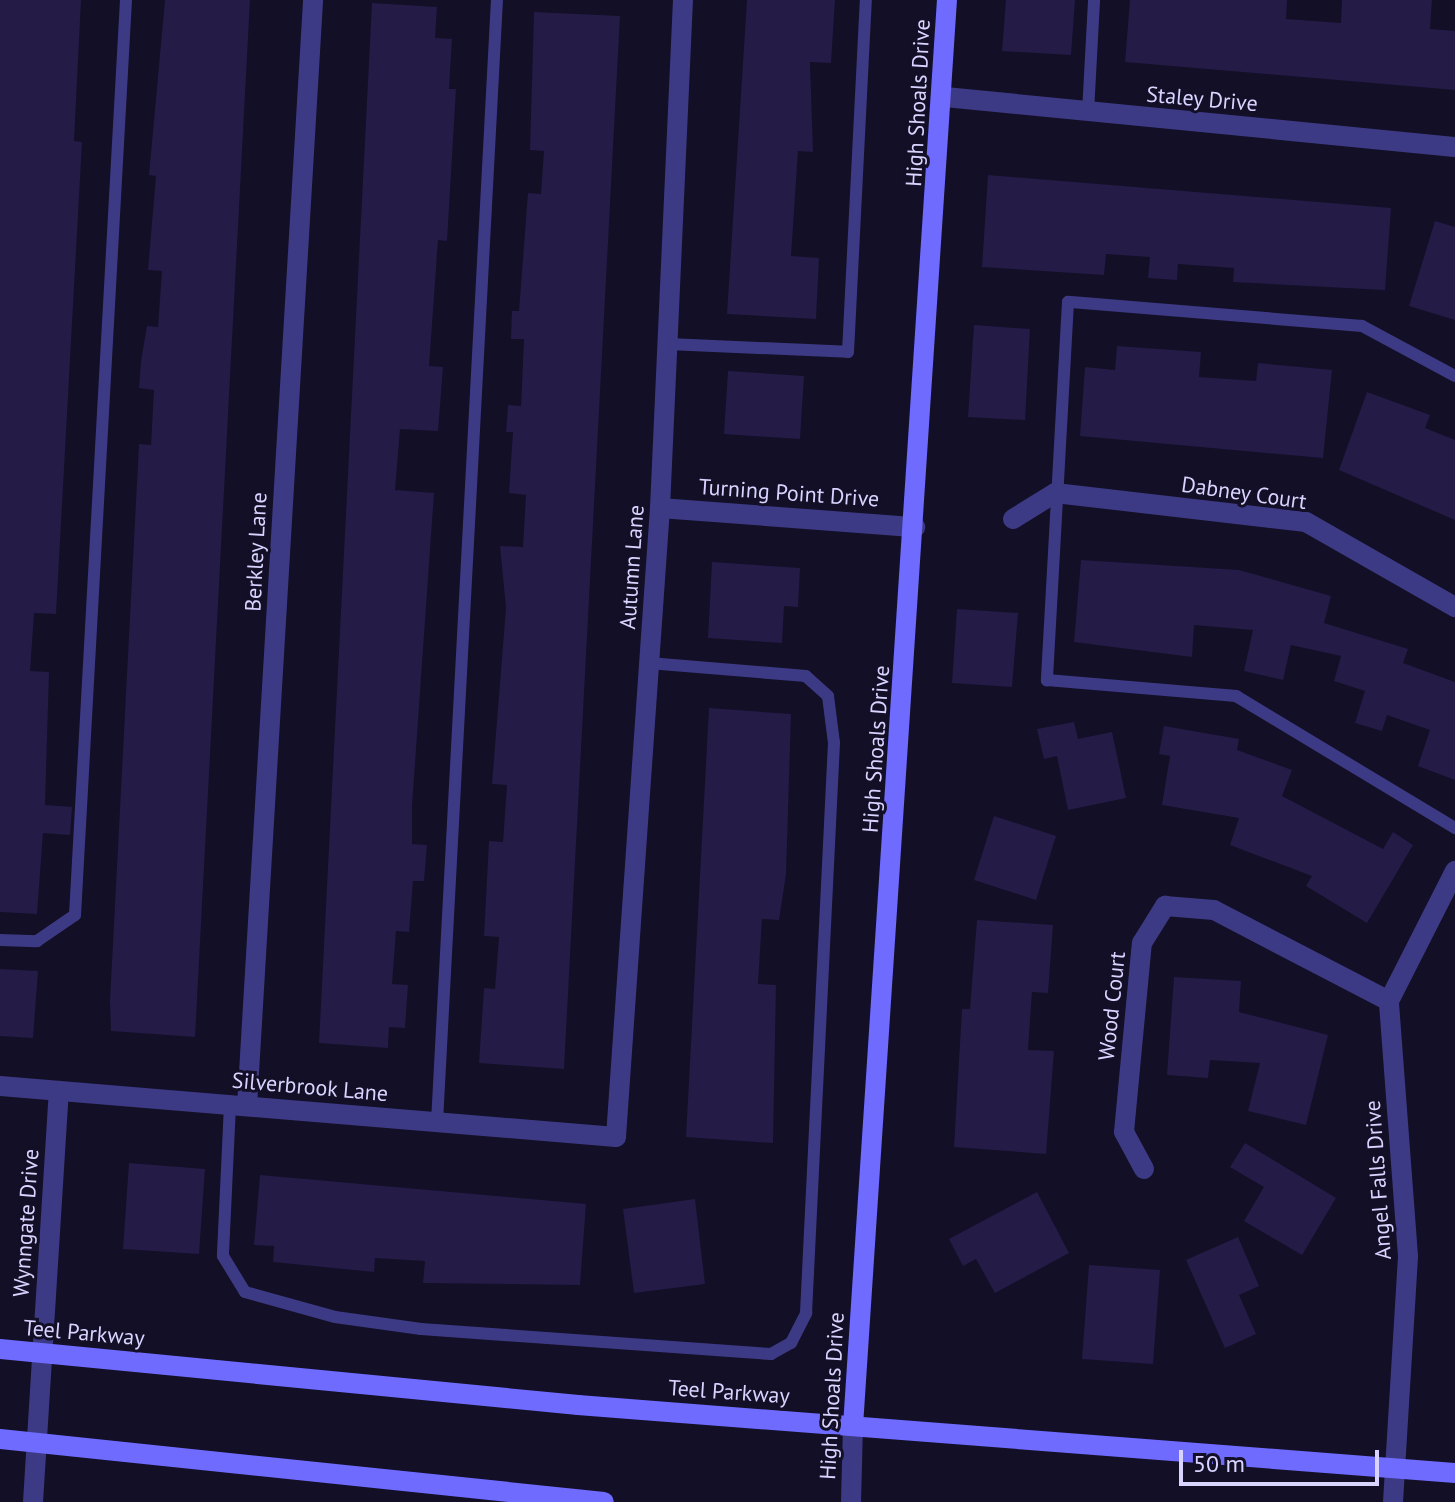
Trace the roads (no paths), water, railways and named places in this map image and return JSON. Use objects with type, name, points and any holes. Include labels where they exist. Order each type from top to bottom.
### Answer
[{"type":"main road","name":"High Shoals Drive","points":[[853,1426],[945,97],[947,0]]},
{"type":"main road","name":"Teel Parkway","points":[[0,1349],[853,1426],[1455,1473]]},
{"type":"main road","points":[[0,1439],[604,1502]]},
{"type":"street","name":"Berkley Lane","points":[[238,1106],[313,0]]},
{"type":"street","name":"Autumn Lane","points":[[616,1137],[660,508],[683,0]]},
{"type":"street","name":"Staley Drive","points":[[945,97],[1455,147]]},
{"type":"street","points":[[1013,519],[1055,493]]},
{"type":"street","name":"Dabney Court","points":[[1055,493],[1306,522],[1455,607]]},
{"type":"street","name":"Turning Point Drive","points":[[660,508],[915,527]]},
{"type":"street","points":[[1389,1001],[1455,871]]},
{"type":"street","name":"Wood Court","points":[[1144,1169],[1124,1132],[1142,943],[1165,906],[1214,910],[1389,1001]]},
{"type":"street","name":"Angel Falls Drive","points":[[1389,1001],[1408,1256],[1393,1502]]},
{"type":"street","name":"Silverbrook Lane","points":[[0,1086],[616,1137]]},
{"type":"street","name":"Wynngate Drive","points":[[33,1502],[59,1091]]},
{"type":"street","name":"High Shoals Drive","points":[[851,1502],[853,1426]]},
{"type":"lane","points":[[0,940],[37,941],[75,915],[126,0]]},
{"type":"lane","points":[[437,1122],[497,0]]},
{"type":"lane","points":[[668,344],[848,352],[866,0]]},
{"type":"lane","points":[[1088,112],[1094,0]]},
{"type":"lane","points":[[1455,376],[1362,326],[1068,302],[1047,680],[1236,696],[1455,828]]},
{"type":"lane","points":[[238,1106],[223,1256],[245,1292],[335,1317],[421,1329],[771,1354],[791,1343],[806,1313],[834,743],[828,696],[806,676],[649,663]]}]
